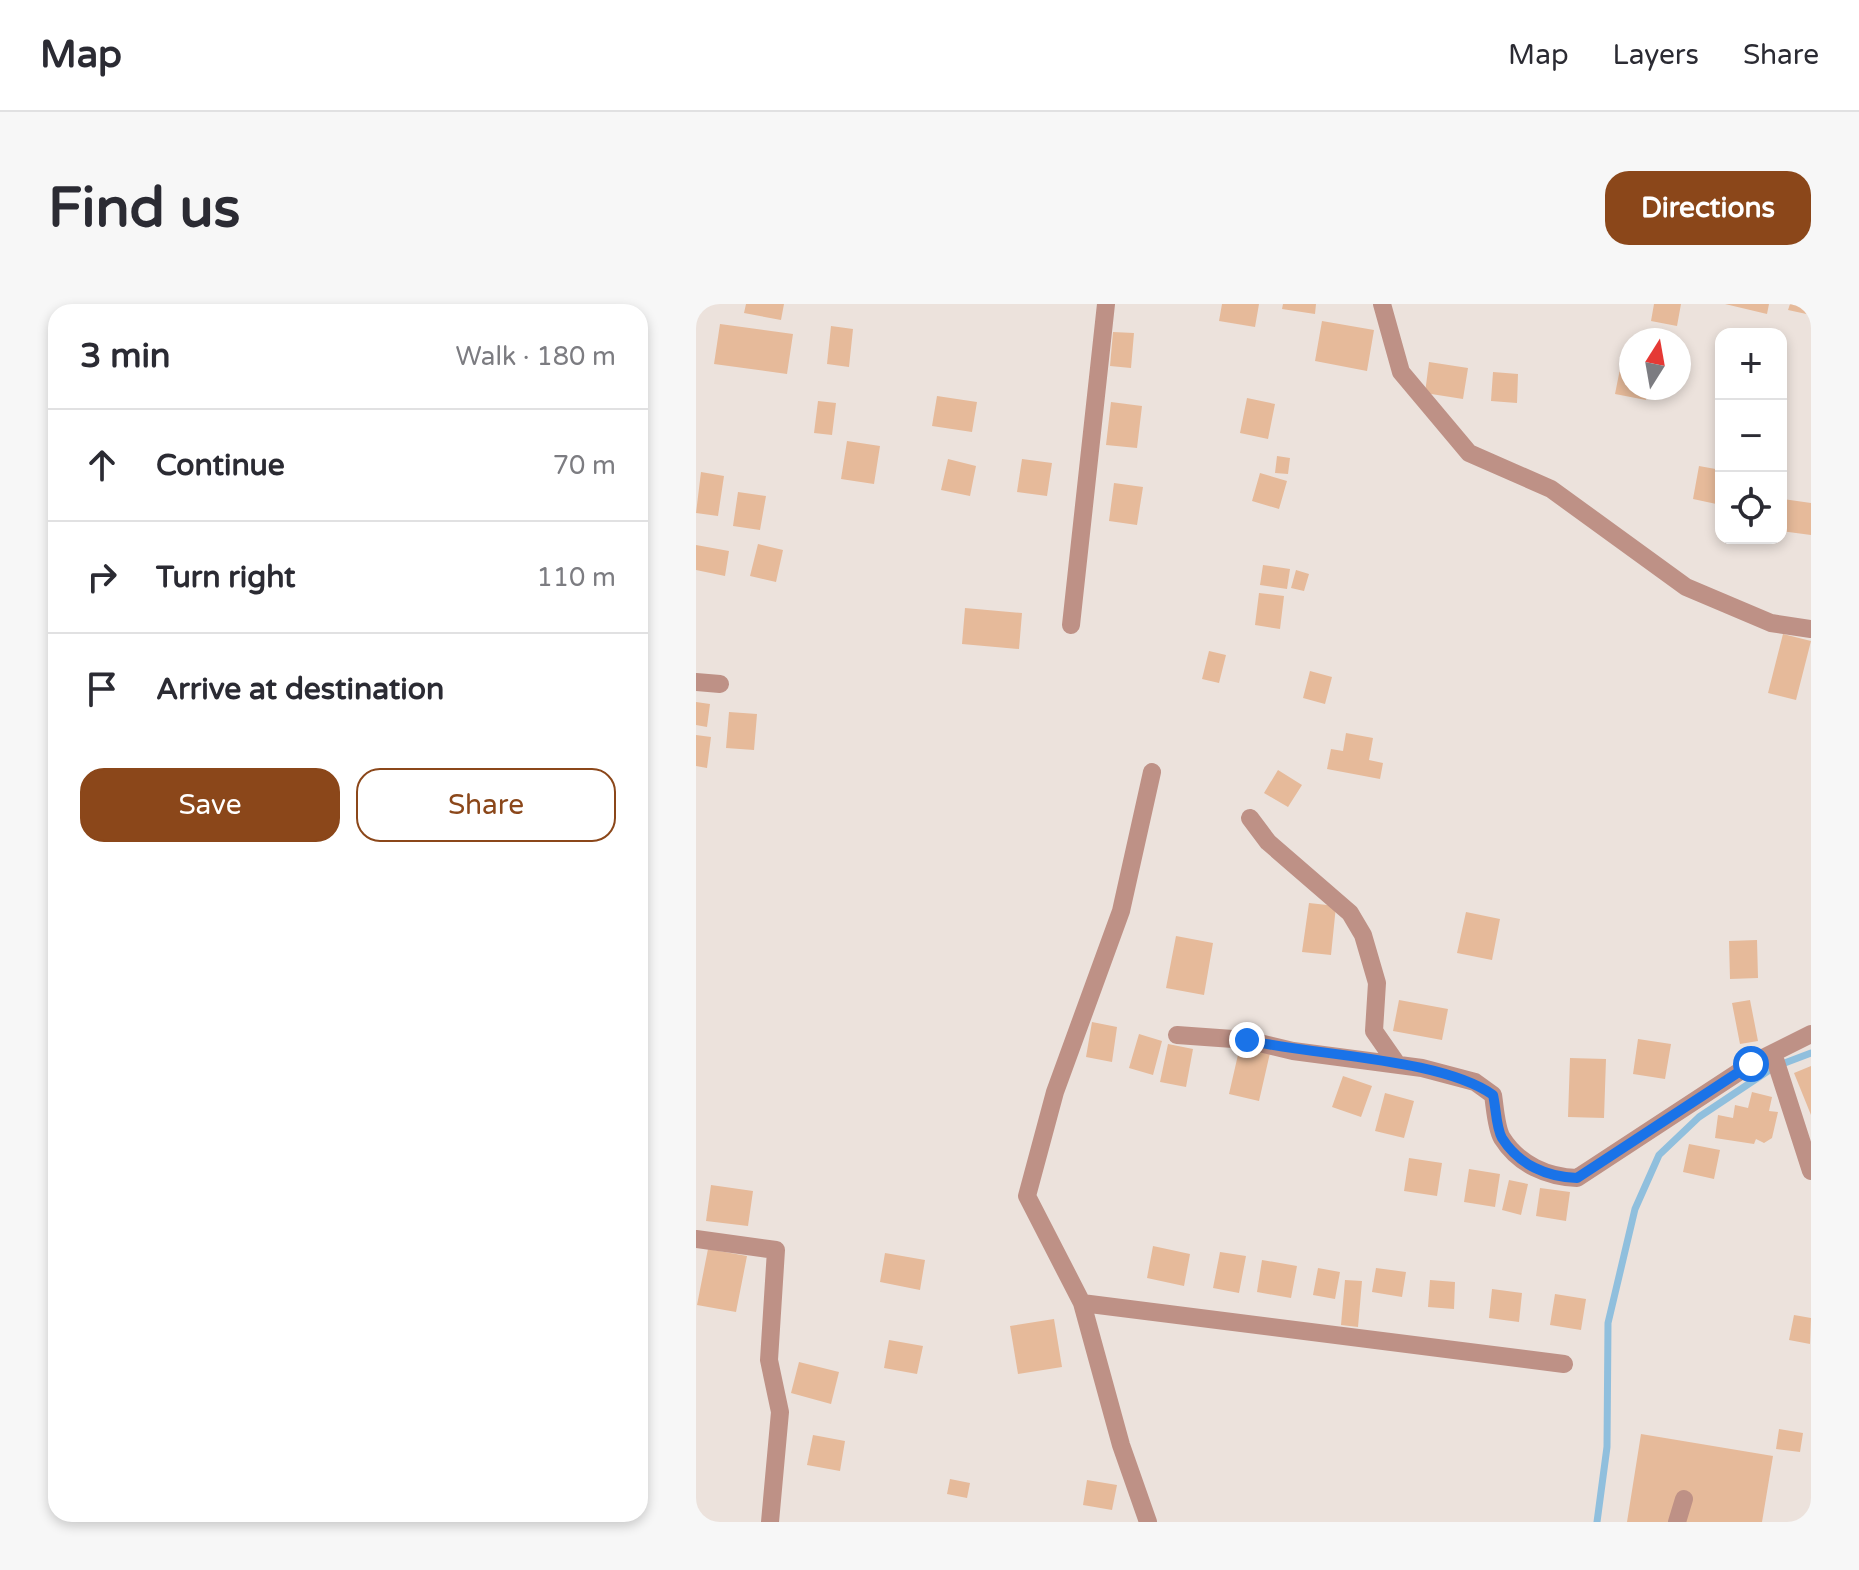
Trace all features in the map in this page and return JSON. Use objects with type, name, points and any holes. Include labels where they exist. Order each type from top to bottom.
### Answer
[{"type":"street","points":[[1071,625],[1106,304]]},
{"type":"street","points":[[1382,304],[1401,372],[1469,453],[1551,489],[1686,587],[1771,623],[1811,629]]},
{"type":"street","points":[[696,682],[720,684]]},
{"type":"street","points":[[1148,1522],[1121,1445],[1082,1303],[1027,1196],[1055,1092],[1121,911],[1152,772]]},
{"type":"street","points":[[1250,818],[1268,842],[1350,913],[1363,935],[1377,983],[1374,1031],[1397,1064]]},
{"type":"street","points":[[1177,1035],[1247,1040],[1293,1051],[1397,1064],[1475,1082],[1493,1095],[1501,1137],[1530,1166],[1554,1177],[1577,1178],[1778,1064],[1811,1034]]},
{"type":"street","points":[[1778,1064],[1811,1171]]},
{"type":"street","points":[[696,1239],[776,1250],[769,1360],[780,1412],[770,1522]]},
{"type":"street","points":[[1082,1303],[1564,1364]]},
{"type":"street","points":[[1677,1522],[1684,1499]]},
{"type":"building","points":[[746,304],[784,304],[781,320],[744,313]]},
{"type":"building","points":[[1222,304],[1259,304],[1255,327],[1219,321]]},
{"type":"building","points":[[1283,304],[1316,304],[1315,314],[1282,309]]},
{"type":"building","points":[[1654,304],[1681,304],[1677,326],[1651,321]]},
{"type":"building","points":[[1725,304],[1769,304],[1767,314]]},
{"type":"building","points":[[1790,304],[1811,304],[1811,315],[1788,310]]},
{"type":"building","points":[[1322,321],[1374,330],[1367,371],[1315,361]]},
{"type":"building","points":[[720,324],[793,334],[787,374],[714,364]]},
{"type":"building","points":[[831,326],[853,329],[849,367],[827,364]]},
{"type":"building","points":[[1113,332],[1134,333],[1131,368],[1110,366]]},
{"type":"building","points":[[1429,362],[1468,368],[1463,399],[1425,393]]},
{"type":"building","points":[[1493,372],[1518,374],[1517,403],[1491,401]]},
{"type":"building","points":[[1619,374],[1619,395],[1615,394]]},
{"type":"building","points":[[937,396],[977,402],[972,432],[932,426]]},
{"type":"building","points":[[1247,398],[1275,404],[1268,439],[1240,433]]},
{"type":"building","points":[[818,401],[836,403],[832,435],[814,433]]},
{"type":"building","points":[[1111,402],[1142,406],[1137,448],[1106,445]]},
{"type":"building","points":[[847,441],[880,446],[874,484],[841,479]]},
{"type":"building","points":[[1277,456],[1290,458],[1288,474],[1275,473]]},
{"type":"building","points":[[948,459],[976,466],[970,496],[941,490]]},
{"type":"building","points":[[1022,459],[1052,463],[1047,496],[1017,492]]},
{"type":"building","points":[[1699,466],[1715,469],[1715,504],[1693,499]]},
{"type":"building","points":[[701,472],[724,476],[718,516],[696,513]]},
{"type":"building","points":[[1260,473],[1287,481],[1279,509],[1252,501]]},
{"type":"building","points":[[1114,483],[1143,487],[1137,525],[1109,521]]},
{"type":"building","points":[[738,492],[766,496],[760,530],[733,526]]},
{"type":"building","points":[[1787,500],[1811,503],[1811,535],[1787,532]]},
{"type":"building","points":[[758,544],[783,550],[776,582],[750,576]]},
{"type":"building","points":[[696,545],[729,551],[725,576],[696,570]]},
{"type":"building","points":[[1263,565],[1290,569],[1287,589],[1260,585]]},
{"type":"building","points":[[1296,570],[1309,574],[1304,591],[1291,588]]},
{"type":"building","points":[[1259,593],[1284,596],[1280,629],[1255,625]]},
{"type":"building","points":[[965,608],[1022,613],[1019,649],[962,644]]},
{"type":"building","points":[[1783,634],[1811,641],[1796,700],[1768,693]]},
{"type":"building","points":[[1209,651],[1226,655],[1219,683],[1202,679]]},
{"type":"building","points":[[1310,671],[1332,677],[1325,704],[1303,698]]},
{"type":"building","points":[[696,702],[710,704],[707,727],[696,725]]},
{"type":"building","points":[[729,712],[757,714],[754,750],[726,748]]},
{"type":"building","points":[[1346,733],[1373,738],[1369,760],[1383,763],[1380,779],[1327,769],[1331,749],[1343,751]]},
{"type":"building","points":[[696,735],[711,737],[707,768],[696,766]]},
{"type":"building","points":[[1278,770],[1302,785],[1288,807],[1264,793]]},
{"type":"building","points":[[1309,903],[1336,906],[1331,955],[1302,952]]},
{"type":"building","points":[[1466,912],[1500,919],[1492,960],[1457,953]]},
{"type":"building","points":[[1176,936],[1213,943],[1204,995],[1166,988]]},
{"type":"building","points":[[1757,940],[1758,978],[1730,979],[1729,941]]},
{"type":"building","points":[[1399,1000],[1448,1009],[1442,1040],[1393,1031]]},
{"type":"building","points":[[1750,1000],[1758,1041],[1740,1044],[1732,1003]]},
{"type":"building","points":[[1092,1022],[1117,1027],[1112,1062],[1086,1057]]},
{"type":"building","points":[[1139,1034],[1162,1041],[1153,1075],[1129,1068]]},
{"type":"building","points":[[1638,1039],[1671,1044],[1665,1079],[1633,1074]]},
{"type":"building","points":[[1168,1044],[1193,1049],[1186,1087],[1160,1082]]},
{"type":"building","points":[[1240,1046],[1270,1053],[1259,1101],[1229,1094]]},
{"type":"building","points":[[1570,1058],[1606,1059],[1604,1118],[1568,1117]]},
{"type":"building","points":[[1811,1066],[1811,1115],[1794,1073]]},
{"type":"building","points":[[1343,1076],[1372,1086],[1361,1117],[1332,1107]]},
{"type":"building","points":[[1752,1092],[1772,1097],[1769,1111],[1778,1112],[1772,1138],[1764,1143],[1756,1139],[1754,1144],[1715,1138],[1718,1115],[1733,1118],[1735,1105],[1748,1108]]},
{"type":"building","points":[[1385,1093],[1414,1101],[1404,1138],[1375,1131]]},
{"type":"building","points":[[1689,1144],[1720,1150],[1714,1179],[1683,1172]]},
{"type":"building","points":[[1409,1158],[1442,1163],[1437,1196],[1404,1191]]},
{"type":"building","points":[[1469,1169],[1500,1174],[1495,1207],[1464,1202]]},
{"type":"building","points":[[1509,1180],[1528,1184],[1521,1215],[1502,1210]]},
{"type":"building","points":[[711,1185],[753,1191],[748,1226],[706,1221]]},
{"type":"building","points":[[1540,1188],[1570,1192],[1566,1221],[1536,1216]]},
{"type":"building","points":[[1153,1246],[1190,1254],[1184,1286],[1147,1278]]},
{"type":"building","points":[[708,1249],[747,1256],[736,1312],[697,1305]]},
{"type":"building","points":[[1220,1252],[1246,1256],[1239,1293],[1213,1288]]},
{"type":"building","points":[[885,1253],[925,1260],[920,1290],[880,1282]]},
{"type":"building","points":[[1262,1260],[1297,1266],[1291,1298],[1257,1292]]},
{"type":"building","points":[[1318,1268],[1340,1272],[1335,1299],[1313,1295]]},
{"type":"building","points":[[1376,1268],[1406,1272],[1402,1297],[1372,1292]]},
{"type":"building","points":[[1345,1280],[1362,1281],[1358,1327],[1341,1325]]},
{"type":"building","points":[[1430,1280],[1455,1282],[1454,1309],[1428,1307]]},
{"type":"building","points":[[1492,1289],[1522,1293],[1519,1322],[1489,1318]]},
{"type":"building","points":[[1555,1294],[1586,1299],[1581,1330],[1550,1325]]},
{"type":"building","points":[[1794,1315],[1811,1318],[1810,1344],[1789,1340]]},
{"type":"building","points":[[1054,1319],[1062,1367],[1018,1374],[1010,1326]]},
{"type":"building","points":[[889,1340],[923,1346],[917,1374],[884,1368]]},
{"type":"building","points":[[799,1362],[839,1372],[831,1404],[791,1393]]},
{"type":"building","points":[[1779,1429],[1803,1433],[1800,1452],[1776,1449]]},
{"type":"building","points":[[1641,1434],[1773,1456],[1762,1522],[1627,1522]]},
{"type":"building","points":[[813,1435],[845,1441],[840,1471],[807,1465]]},
{"type":"building","points":[[950,1479],[970,1483],[967,1498],[947,1494]]},
{"type":"building","points":[[1087,1480],[1117,1485],[1112,1510],[1083,1505]]},
{"type":"waterway","points":[[1597,1522],[1607,1447],[1608,1323],[1635,1209],[1659,1155],[1699,1117],[1774,1067],[1811,1053]]},
{"type":"route","points":[[1247,1040],[1293,1051],[1422,1068],[1475,1082],[1493,1095],[1501,1137],[1530,1166],[1554,1177],[1577,1178],[1751,1064]]}]
